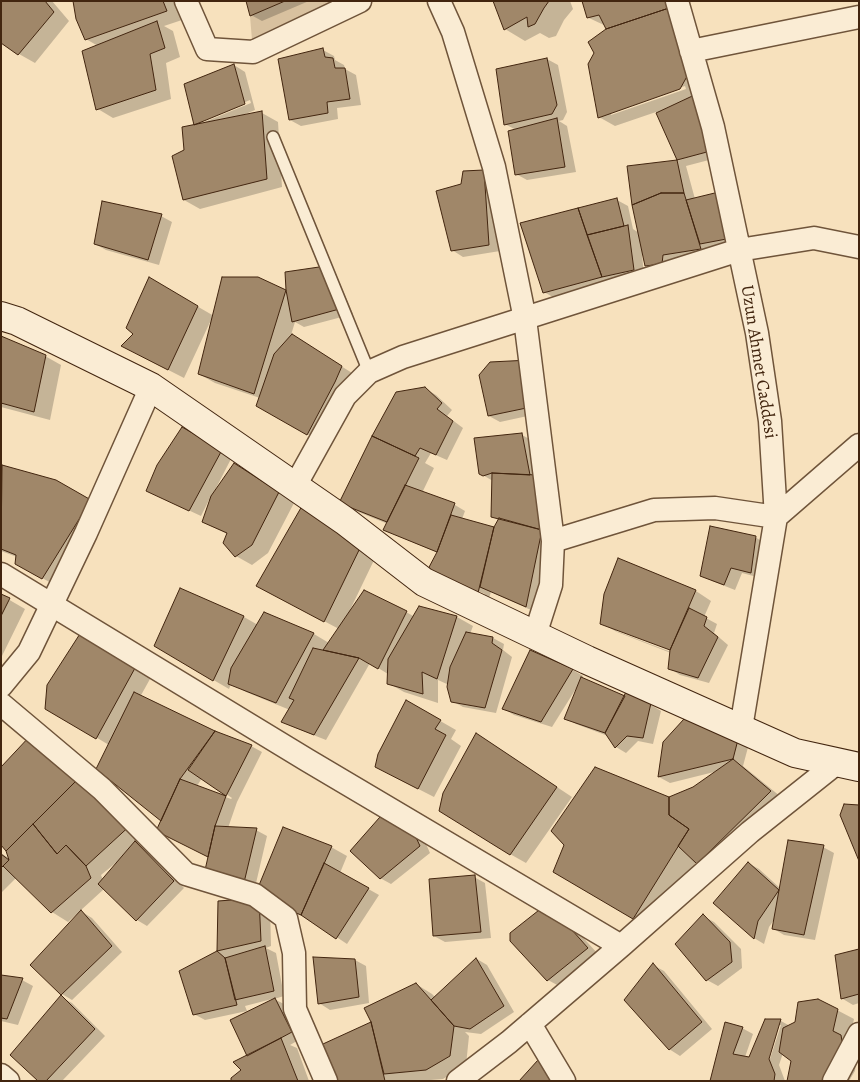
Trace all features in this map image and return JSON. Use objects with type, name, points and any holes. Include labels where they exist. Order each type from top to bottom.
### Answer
[{"type":"street","points":[[186,1],[207,49],[253,52],[360,1]]},
{"type":"street","points":[[439,1],[453,32],[494,167],[525,318],[553,541],[551,585],[535,635]]},
{"type":"street","name":"Uzun Ahmet Caddesi","points":[[677,1],[713,127],[757,333],[770,421],[776,517],[741,728]]},
{"type":"street","points":[[691,51],[859,16]]},
{"type":"street","points":[[295,486],[345,396],[369,372],[404,357],[739,250],[814,238],[859,247]]},
{"type":"street","points":[[1,316],[17,321],[151,387],[345,520],[424,582],[535,635],[794,753],[849,764]]},
{"type":"street","points":[[1,686],[29,652],[151,387]]},
{"type":"street","points":[[553,541],[654,510],[715,508],[776,517],[859,445]]},
{"type":"street","points":[[1,574],[51,606],[621,946]]},
{"type":"street","points":[[1,704],[102,789],[186,874],[255,895],[286,918],[294,953],[294,1009],[326,1081]]},
{"type":"street","points":[[458,1081],[530,1024],[750,832],[849,764]]},
{"type":"street","points":[[530,1024],[564,1081]]},
{"type":"street","points":[[834,1081],[859,1034]]},
{"type":"street","points":[[1,1075],[8,1081]]},
{"type":"lane","points":[[273,137],[369,372]]},
{"type":"shaded area","points":[[285,1],[360,1],[253,52],[250,16]]},
{"type":"building","points":[[1,1],[45,1],[54,12],[18,55],[1,43]]},
{"type":"building","points":[[73,1],[163,1],[167,11],[85,40],[76,19]]},
{"type":"building","points":[[246,1],[285,1],[250,16]]},
{"type":"building","points":[[493,1],[549,1],[535,24],[528,27],[527,17],[504,30]]},
{"type":"building","points":[[582,1],[674,1],[675,6],[606,29],[599,15],[587,18]]},
{"type":"building","points":[[675,6],[695,62],[680,89],[598,118],[588,64],[594,53],[588,42],[606,29]]},
{"type":"building","points":[[157,21],[165,48],[150,54],[156,90],[96,110],[82,51]]},
{"type":"building","points":[[323,48],[325,57],[333,58],[335,68],[345,68],[350,99],[327,102],[328,113],[289,120],[278,59]]},
{"type":"building","points":[[547,58],[557,105],[552,114],[504,125],[496,69]]},
{"type":"building","points":[[234,64],[245,104],[194,125],[184,84]]},
{"type":"building","points":[[703,91],[718,149],[677,160],[656,113]]},
{"type":"building","points":[[262,111],[267,179],[183,200],[172,156],[184,150],[182,127]]},
{"type":"building","points":[[557,118],[565,167],[515,175],[508,131]]},
{"type":"building","points":[[677,160],[684,193],[661,193],[632,205],[627,166]]},
{"type":"building","points":[[484,170],[489,245],[451,251],[436,191],[461,184],[463,171]]},
{"type":"building","points":[[727,190],[737,237],[700,244],[686,200]]},
{"type":"building","points":[[661,193],[684,193],[701,249],[663,255],[662,264],[645,266],[632,205]]},
{"type":"building","points":[[617,198],[624,226],[587,235],[578,208]]},
{"type":"building","points":[[102,201],[162,214],[148,260],[94,244]]},
{"type":"building","points":[[578,208],[602,277],[543,293],[520,223]]},
{"type":"building","points":[[628,225],[634,270],[602,277],[587,235]]},
{"type":"building","points":[[326,266],[343,308],[292,322],[286,290],[285,272]]},
{"type":"building","points":[[149,277],[198,306],[168,370],[121,346],[133,334],[126,328]]},
{"type":"building","points":[[222,277],[258,277],[286,290],[254,394],[198,374]]},
{"type":"building","points":[[292,334],[342,366],[307,435],[256,406],[274,354]]},
{"type":"building","points":[[1,336],[46,355],[34,412],[1,403]]},
{"type":"building","points":[[530,360],[536,406],[488,416],[479,375],[490,362]]},
{"type":"building","points":[[425,387],[442,403],[437,409],[453,421],[436,455],[420,448],[415,456],[372,436],[396,392]]},
{"type":"building","points":[[182,427],[222,450],[189,511],[146,491],[157,465]]},
{"type":"building","points":[[522,433],[530,475],[492,473],[483,476],[479,474],[474,438]]},
{"type":"building","points":[[372,436],[419,458],[387,522],[339,503]]},
{"type":"building","points":[[234,463],[279,492],[252,545],[235,557],[223,543],[227,533],[202,522],[211,496]]},
{"type":"building","points":[[2,465],[56,480],[91,500],[42,579],[15,564],[16,555],[1,549]]},
{"type":"building","points":[[492,473],[537,475],[542,530],[491,517]]},
{"type":"building","points":[[405,485],[455,503],[437,552],[383,530]]},
{"type":"building","points":[[302,506],[361,546],[324,622],[256,586]]},
{"type":"building","points":[[451,515],[494,527],[478,593],[427,571],[437,552]]},
{"type":"building","points":[[499,518],[542,530],[526,607],[480,587],[494,527]]},
{"type":"building","points":[[710,526],[756,536],[751,573],[731,568],[724,585],[700,576]]},
{"type":"building","points":[[618,558],[696,590],[670,650],[600,624],[604,594]]},
{"type":"building","points":[[180,588],[244,616],[213,681],[154,646]]},
{"type":"building","points":[[364,590],[407,611],[378,669],[359,658],[323,650]]},
{"type":"building","points":[[1,594],[10,598],[1,616]]},
{"type":"building","points":[[419,606],[457,616],[437,679],[422,672],[423,694],[387,684],[388,659]]},
{"type":"building","points":[[689,608],[707,617],[704,626],[718,637],[698,678],[668,669],[670,650]]},
{"type":"building","points":[[264,612],[314,633],[276,703],[228,684],[231,668]]},
{"type":"building","points":[[85,626],[140,659],[96,739],[45,709],[47,685]]},
{"type":"building","points":[[466,632],[493,637],[492,643],[502,650],[485,708],[451,702],[447,687],[450,667]]},
{"type":"building","points":[[313,648],[359,658],[314,735],[281,722],[294,700],[289,698]]},
{"type":"building","points":[[530,650],[573,669],[541,722],[502,709]]},
{"type":"building","points":[[581,677],[625,696],[605,733],[564,719]]},
{"type":"building","points":[[627,690],[651,703],[643,738],[627,736],[615,748],[605,733]]},
{"type":"building","points":[[134,692],[215,731],[180,779],[161,821],[96,769]]},
{"type":"building","points":[[406,700],[441,720],[435,729],[446,735],[418,789],[375,767],[378,754]]},
{"type":"building","points":[[684,719],[741,728],[733,759],[658,777],[663,742]]},
{"type":"building","points":[[215,731],[252,745],[226,796],[188,770]]},
{"type":"building","points":[[476,733],[557,787],[510,855],[439,811],[443,793]]},
{"type":"building","points":[[31,735],[83,774],[6,851],[1,845],[1,767]]},
{"type":"building","points":[[733,759],[771,791],[697,864],[678,846],[689,829],[669,815],[669,797],[693,787]]},
{"type":"building","points":[[595,767],[669,797],[669,815],[689,829],[633,919],[553,872],[564,845],[551,831]]},
{"type":"building","points":[[83,774],[134,822],[86,866],[66,845],[57,854],[33,824]]},
{"type":"building","points":[[180,779],[226,796],[215,826],[208,857],[156,831]]},
{"type":"building","points":[[844,804],[859,805],[859,861],[840,815]]},
{"type":"building","points":[[387,809],[408,820],[420,846],[380,879],[350,851]]},
{"type":"building","points":[[33,824],[57,854],[66,845],[86,866],[91,878],[51,913],[3,866],[9,860],[6,851]]},
{"type":"building","points":[[215,826],[257,828],[242,891],[203,879]]},
{"type":"building","points":[[283,827],[332,846],[301,915],[255,895]]},
{"type":"building","points":[[788,840],[824,845],[804,935],[772,929]]},
{"type":"building","points":[[135,841],[174,881],[136,921],[98,884]]},
{"type":"building","points":[[1,854],[9,860],[1,868]]},
{"type":"building","points":[[748,862],[779,890],[758,921],[754,939],[713,903]]},
{"type":"building","points":[[324,863],[369,888],[336,939],[301,915]]},
{"type":"building","points":[[475,875],[481,932],[433,936],[429,879]]},
{"type":"building","points":[[259,898],[261,941],[217,951],[218,901]]},
{"type":"building","points":[[548,903],[588,948],[547,981],[510,941],[510,933]]},
{"type":"building","points":[[81,910],[112,946],[61,995],[30,965]]},
{"type":"building","points":[[703,914],[730,942],[732,962],[706,981],[675,944]]},
{"type":"building","points":[[265,946],[274,991],[235,1000],[225,958]]},
{"type":"building","points":[[859,949],[859,994],[841,999],[835,955]]},
{"type":"building","points":[[217,951],[225,958],[237,1005],[193,1015],[179,971]]},
{"type":"building","points":[[313,957],[355,959],[359,997],[318,1004]]},
{"type":"building","points":[[476,958],[504,1006],[470,1029],[454,1026],[431,1000]]},
{"type":"building","points":[[653,963],[702,1022],[669,1050],[624,1000]]},
{"type":"building","points":[[1,975],[23,978],[7,1019],[1,1018]]},
{"type":"building","points":[[416,983],[454,1026],[450,1056],[426,1070],[384,1074],[371,1022],[364,1008]]},
{"type":"building","points":[[61,995],[95,1029],[46,1081],[38,1081],[10,1055]]},
{"type":"building","points":[[275,998],[292,1032],[247,1056],[230,1020]]},
{"type":"building","points":[[818,999],[838,1009],[833,1031],[841,1035],[840,1062],[827,1081],[787,1081],[791,1061],[779,1052],[783,1028],[795,1022],[798,1002]]},
{"type":"building","points":[[765,1019],[781,1019],[769,1059],[775,1074],[774,1081],[710,1081],[725,1022],[743,1027],[733,1054],[749,1057]]},
{"type":"building","points":[[371,1022],[385,1081],[326,1081],[312,1049]]},
{"type":"building","points":[[281,1038],[298,1081],[231,1081],[231,1078],[241,1070],[233,1062]]},
{"type":"building","points":[[538,1060],[555,1081],[519,1081]]}]
